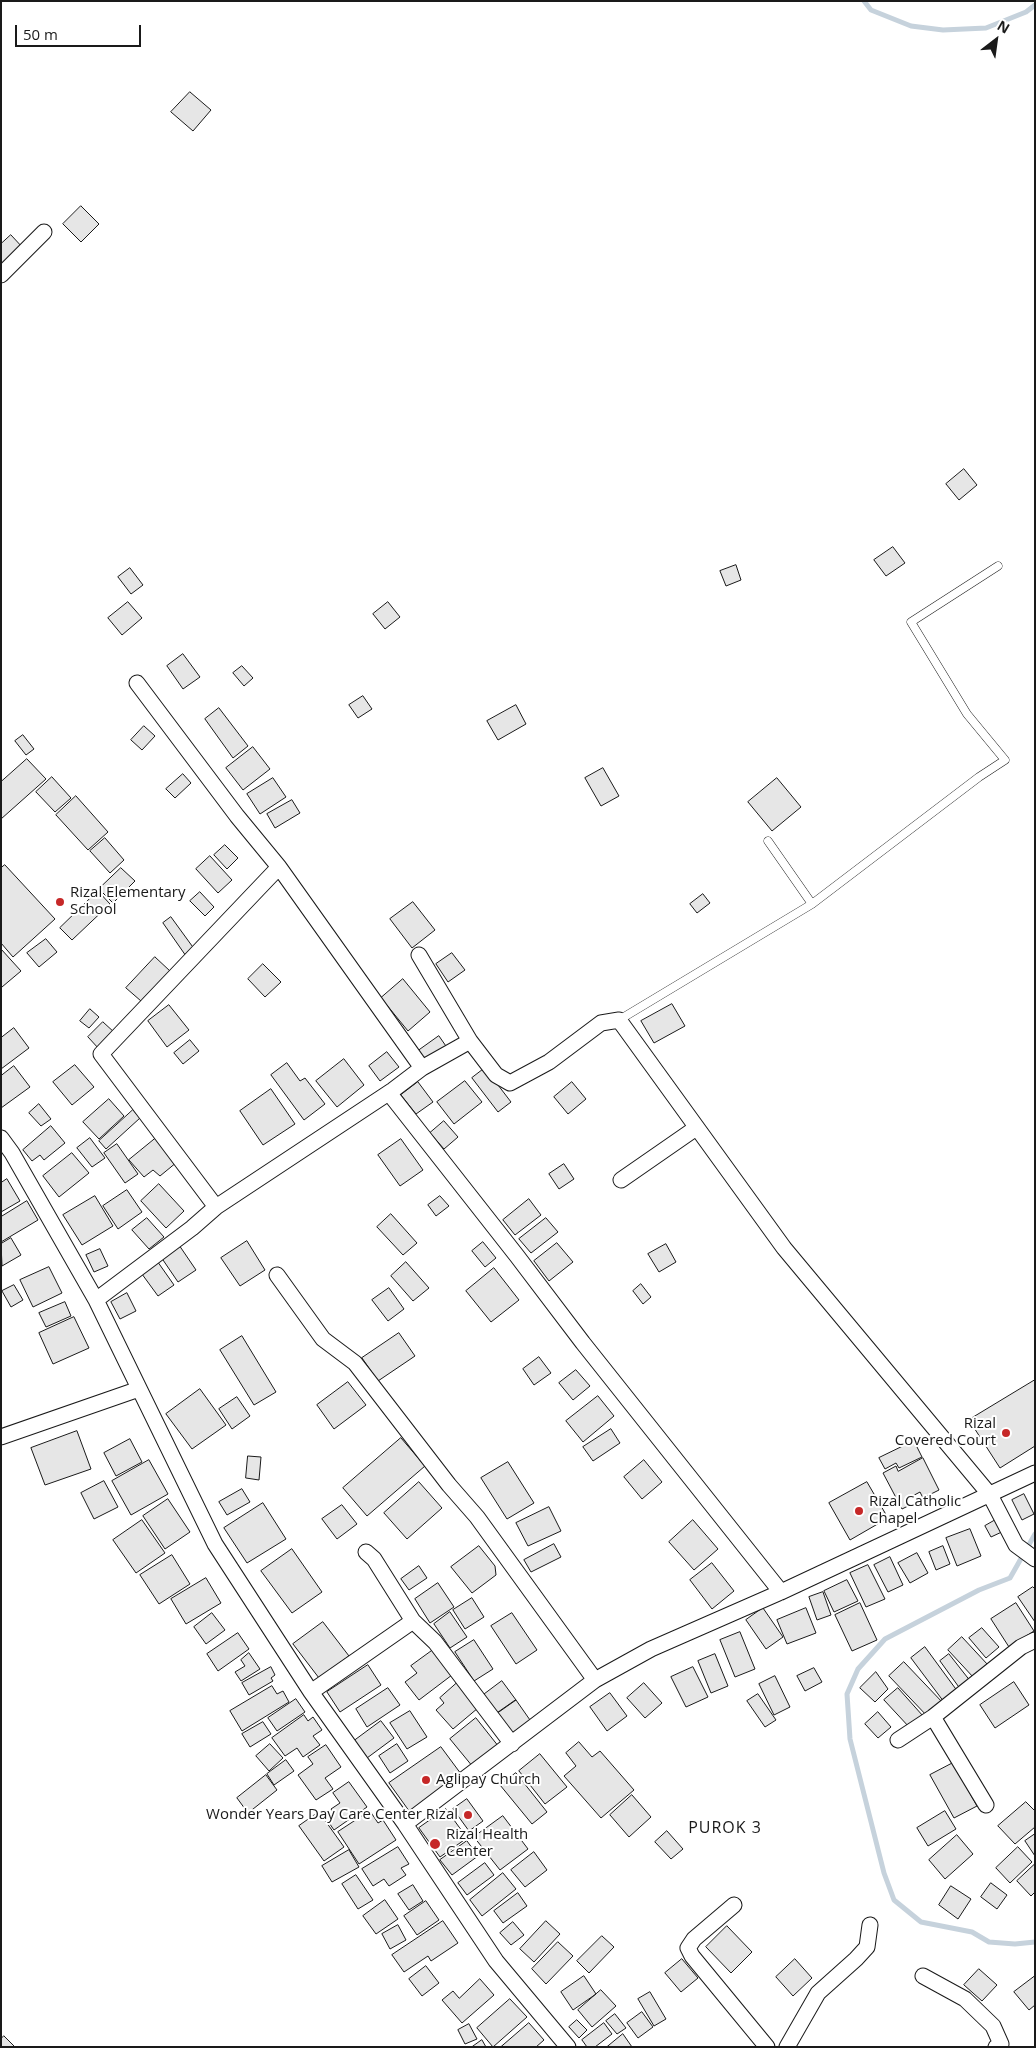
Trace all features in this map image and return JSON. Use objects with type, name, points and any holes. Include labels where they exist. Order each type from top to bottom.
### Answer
[{"type":"street","points":[[1,275],[44,232]]},
{"type":"street","points":[[137,683],[237,816],[279,867],[422,1068]]},
{"type":"street","points":[[216,1207],[101,1054],[279,867]]},
{"type":"street","points":[[418,955],[470,1041],[496,1075],[510,1083],[549,1062],[601,1023],[619,1020],[784,1248],[990,1495],[1016,1545],[1035,1559]]},
{"type":"street","points":[[96,1300],[192,1228],[216,1207],[389,1093],[422,1068],[470,1041]]},
{"type":"street","points":[[389,1093],[518,1256],[588,1350],[781,1592]]},
{"type":"street","points":[[621,1180],[696,1128]]},
{"type":"street","points":[[1,1138],[12,1153],[96,1300],[215,1544],[311,1692],[405,1824],[496,1960],[568,2047]]},
{"type":"street","points":[[277,1275],[322,1339],[356,1363],[449,1484],[477,1517],[595,1680]]},
{"type":"street","points":[[1,1437],[139,1388]]},
{"type":"street","points":[[405,1824],[595,1680],[651,1649],[781,1592],[1035,1474]]},
{"type":"street","points":[[366,1552],[374,1559],[413,1621],[435,1642],[512,1744]]},
{"type":"street","points":[[311,1692],[413,1621]]},
{"type":"street","points":[[898,1740],[933,1717],[1021,1647],[1035,1640]]},
{"type":"street","points":[[933,1717],[986,1805]]},
{"type":"street","points":[[734,1905],[694,1939],[688,1948],[692,1956],[768,2047]]},
{"type":"street","points":[[787,2047],[818,1993],[867,1947],[870,1925]]},
{"type":"street","points":[[923,1976],[965,2000],[993,2026],[1001,2044],[996,2047]]},
{"type":"lane","points":[[619,1020],[812,904],[979,777],[1005,760],[967,714],[911,622],[998,566]]},
{"type":"lane","points":[[768,841],[812,904]]},
{"type":"building","points":[[190,92],[211,110],[193,131],[171,112]]},
{"type":"building","points":[[81,206],[99,224],[81,242],[63,224]]},
{"type":"building","points":[[11,235],[24,249],[1,271],[1,244]]},
{"type":"building","points":[[964,469],[977,485],[959,500],[946,484]]},
{"type":"building","points":[[893,547],[905,563],[886,576],[874,560]]},
{"type":"building","points":[[736,565],[741,580],[726,586],[720,571]]},
{"type":"building","points":[[130,568],[143,585],[131,594],[118,577]]},
{"type":"building","points":[[128,602],[142,618],[122,635],[108,618]]},
{"type":"building","points":[[388,602],[400,617],[385,629],[373,614]]},
{"type":"building","points":[[183,654],[200,677],[183,689],[167,666]]},
{"type":"building","points":[[242,666],[253,678],[244,686],[233,673]]},
{"type":"building","points":[[363,696],[372,709],[358,718],[349,705]]},
{"type":"building","points":[[516,705],[526,724],[498,740],[487,721]]},
{"type":"building","points":[[219,708],[248,746],[233,758],[205,719]]},
{"type":"building","points":[[144,726],[155,736],[142,750],[131,740]]},
{"type":"building","points":[[23,735],[34,749],[26,755],[15,741]]},
{"type":"building","points":[[253,747],[270,769],[243,790],[226,768]]},
{"type":"building","points":[[27,759],[46,779],[1,819],[1,782]]},
{"type":"building","points":[[603,768],[619,796],[601,806],[585,778]]},
{"type":"building","points":[[183,774],[191,783],[175,798],[166,789]]},
{"type":"building","points":[[52,777],[71,798],[55,812],[36,792]]},
{"type":"building","points":[[273,778],[286,797],[260,814],[247,794]]},
{"type":"building","points":[[777,778],[801,807],[772,831],[748,802]]},
{"type":"building","points":[[76,796],[108,832],[88,850],[56,815]]},
{"type":"building","points":[[292,800],[300,813],[275,828],[267,814]]},
{"type":"building","points":[[105,838],[124,860],[110,873],[90,851]]},
{"type":"building","points":[[225,845],[238,858],[227,869],[214,855]]},
{"type":"building","points":[[210,856],[232,880],[218,893],[196,869]]},
{"type":"building","points":[[5,865],[55,919],[13,957],[1,943],[1,868]]},
{"type":"building","points":[[121,868],[135,881],[113,903],[99,889]]},
{"type":"building","points":[[98,891],[110,904],[72,940],[60,928]]},
{"type":"building","points":[[200,892],[214,907],[205,916],[190,901]]},
{"type":"building","points":[[703,894],[710,903],[697,913],[690,904]]},
{"type":"building","points":[[413,902],[435,930],[412,948],[390,919]]},
{"type":"building","points":[[171,917],[195,950],[186,956],[163,923]]},
{"type":"building","points":[[46,939],[57,952],[39,967],[27,953]]},
{"type":"building","points":[[1,949],[21,971],[2,987],[1,986]]},
{"type":"building","points":[[452,953],[465,970],[448,982],[436,964]]},
{"type":"building","points":[[155,957],[170,971],[141,1001],[126,988]]},
{"type":"building","points":[[263,964],[281,982],[265,997],[248,979]]},
{"type":"building","points":[[403,979],[430,1012],[408,1031],[381,998]]},
{"type":"building","points":[[672,1004],[685,1026],[654,1043],[641,1021]]},
{"type":"building","points":[[169,1005],[189,1030],[167,1047],[148,1021]]},
{"type":"building","points":[[90,1009],[99,1017],[89,1028],[80,1021]]},
{"type":"building","points":[[103,1022],[115,1033],[99,1049],[88,1037]]},
{"type":"building","points":[[14,1028],[29,1048],[1,1069],[1,1038]]},
{"type":"building","points":[[439,1036],[448,1049],[427,1063],[418,1051]]},
{"type":"building","points":[[190,1040],[199,1051],[183,1064],[174,1053]]},
{"type":"building","points":[[387,1052],[399,1067],[380,1081],[369,1066]]},
{"type":"building","points":[[344,1059],[364,1085],[337,1107],[316,1081]]},
{"type":"building","points":[[287,1063],[300,1081],[305,1078],[325,1104],[304,1120],[271,1075]]},
{"type":"building","points":[[75,1065],[94,1087],[72,1105],[53,1082]]},
{"type":"building","points":[[14,1066],[30,1087],[1,1108],[1,1076]]},
{"type":"building","points":[[485,1068],[511,1102],[498,1112],[472,1078]]},
{"type":"building","points":[[465,1081],[482,1102],[454,1124],[437,1102]]},
{"type":"building","points":[[418,1082],[433,1102],[416,1114],[401,1095]]},
{"type":"building","points":[[572,1082],[586,1099],[568,1114],[554,1097]]},
{"type":"building","points":[[271,1089],[295,1124],[263,1145],[240,1111]]},
{"type":"building","points":[[109,1099],[124,1116],[99,1139],[83,1122]]},
{"type":"building","points":[[39,1104],[51,1119],[41,1126],[29,1113]]},
{"type":"building","points":[[133,1110],[140,1118],[106,1149],[99,1141]]},
{"type":"building","points":[[444,1121],[458,1137],[444,1149],[430,1133]]},
{"type":"building","points":[[51,1126],[65,1143],[44,1160],[40,1155],[32,1161],[23,1150]]},
{"type":"building","points":[[90,1138],[105,1158],[92,1167],[77,1148]]},
{"type":"building","points":[[156,1138],[177,1162],[160,1176],[153,1170],[144,1177],[129,1160]]},
{"type":"building","points":[[401,1139],[423,1170],[400,1186],[378,1155]]},
{"type":"building","points":[[117,1144],[138,1174],[125,1183],[104,1153]]},
{"type":"building","points":[[72,1153],[89,1173],[59,1197],[43,1176]]},
{"type":"building","points":[[564,1164],[574,1179],[559,1189],[549,1174]]},
{"type":"building","points":[[7,1179],[20,1201],[1,1212],[1,1183]]},
{"type":"building","points":[[159,1184],[184,1211],[166,1228],[141,1201]]},
{"type":"building","points":[[127,1190],[142,1212],[118,1229],[103,1206]]},
{"type":"building","points":[[95,1196],[113,1226],[82,1245],[63,1215]]},
{"type":"building","points":[[440,1196],[449,1206],[436,1216],[428,1205]]},
{"type":"building","points":[[529,1199],[541,1215],[515,1235],[503,1220]]},
{"type":"building","points":[[27,1201],[38,1220],[1,1242],[1,1217]]},
{"type":"building","points":[[391,1214],[417,1243],[403,1255],[377,1227]]},
{"type":"building","points":[[147,1218],[164,1237],[149,1249],[132,1230]]},
{"type":"building","points":[[546,1218],[558,1232],[531,1253],[519,1239]]},
{"type":"building","points":[[11,1238],[21,1255],[2,1266],[1,1244]]},
{"type":"building","points":[[247,1241],[265,1270],[240,1286],[221,1258]]},
{"type":"building","points":[[483,1242],[496,1258],[485,1267],[472,1251]]},
{"type":"building","points":[[557,1243],[573,1262],[549,1281],[534,1261]]},
{"type":"building","points":[[666,1244],[676,1262],[659,1272],[648,1254]]},
{"type":"building","points":[[179,1245],[196,1270],[178,1282],[161,1257]]},
{"type":"building","points":[[100,1249],[108,1266],[94,1272],[86,1255]]},
{"type":"building","points":[[155,1258],[174,1285],[158,1296],[139,1270]]},
{"type":"building","points":[[406,1262],[429,1288],[413,1301],[391,1276]]},
{"type":"building","points":[[49,1267],[62,1293],[33,1307],[20,1280]]},
{"type":"building","points":[[494,1268],[519,1300],[491,1322],[466,1291]]},
{"type":"building","points":[[641,1284],[651,1297],[643,1304],[633,1291]]},
{"type":"building","points":[[14,1285],[23,1300],[11,1307],[2,1291]]},
{"type":"building","points":[[389,1288],[404,1309],[388,1321],[372,1300]]},
{"type":"building","points":[[127,1293],[136,1311],[120,1319],[111,1302]]},
{"type":"building","points":[[65,1302],[71,1316],[46,1327],[39,1313]]},
{"type":"building","points":[[74,1317],[89,1348],[53,1364],[39,1333]]},
{"type":"building","points":[[399,1333],[415,1356],[378,1381],[362,1358]]},
{"type":"building","points":[[242,1336],[276,1392],[254,1405],[220,1350]]},
{"type":"building","points":[[539,1357],[551,1373],[534,1385],[523,1369]]},
{"type":"building","points":[[576,1370],[590,1386],[573,1400],[559,1383]]},
{"type":"building","name":"Rizal Covered Court","points":[[1035,1380],[1035,1446],[1000,1468],[969,1420]]},
{"type":"building","points":[[348,1382],[366,1405],[334,1429],[317,1405]]},
{"type":"building","points":[[200,1389],[226,1425],[192,1449],[166,1414]]},
{"type":"building","points":[[598,1396],[614,1416],[583,1442],[566,1421]]},
{"type":"building","points":[[237,1397],[250,1416],[232,1429],[219,1409]]},
{"type":"building","points":[[611,1429],[620,1443],[593,1461],[583,1447]]},
{"type":"building","points":[[77,1431],[91,1469],[45,1485],[31,1448]]},
{"type":"building","points":[[401,1438],[425,1466],[367,1516],[343,1488]]},
{"type":"building","points":[[130,1439],[142,1462],[116,1476],[104,1453]]},
{"type":"building","points":[[914,1441],[922,1457],[899,1468],[896,1463],[885,1469],[879,1458]]},
{"type":"building","points":[[248,1456],[261,1457],[259,1480],[246,1478]]},
{"type":"building","points":[[923,1458],[939,1490],[923,1498],[920,1492],[905,1500],[908,1506],[902,1509],[883,1473],[896,1466],[898,1471]]},
{"type":"building","points":[[149,1460],[168,1494],[131,1515],[112,1481]]},
{"type":"building","points":[[644,1460],[662,1482],[642,1499],[624,1477]]},
{"type":"building","points":[[508,1462],[534,1503],[507,1519],[481,1478]]},
{"type":"building","points":[[104,1481],[118,1507],[94,1519],[81,1493]]},
{"type":"building","points":[[419,1482],[442,1508],[407,1539],[384,1513]]},
{"type":"building","name":"Rizal Catholic Chapel","points":[[867,1482],[888,1518],[850,1540],[829,1503]]},
{"type":"building","points":[[242,1489],[250,1502],[227,1515],[219,1502]]},
{"type":"building","points":[[1024,1494],[1034,1514],[1022,1520],[1012,1500]]},
{"type":"building","points":[[168,1499],[190,1532],[165,1549],[143,1516]]},
{"type":"building","points":[[263,1503],[286,1539],[247,1563],[224,1528]]},
{"type":"building","points":[[342,1505],[357,1524],[337,1539],[322,1519]]},
{"type":"building","points":[[549,1507],[561,1531],[528,1546],[516,1523]]},
{"type":"building","points":[[999,1518],[1006,1530],[991,1537],[985,1526]]},
{"type":"building","points":[[142,1520],[165,1553],[136,1573],[113,1540]]},
{"type":"building","points":[[693,1520],[718,1549],[694,1570],[669,1542]]},
{"type":"building","points":[[970,1529],[981,1556],[957,1566],[946,1538]]},
{"type":"building","points":[[554,1544],[561,1557],[531,1572],[524,1560]]},
{"type":"building","points":[[479,1546],[495,1566],[496,1575],[472,1593],[451,1567]]},
{"type":"building","points":[[943,1546],[950,1564],[936,1570],[929,1552]]},
{"type":"building","points":[[292,1549],[322,1592],[292,1613],[261,1571]]},
{"type":"building","points":[[917,1553],[928,1573],[910,1583],[898,1563]]},
{"type":"building","points":[[172,1555],[190,1584],[159,1604],[140,1575]]},
{"type":"building","points":[[890,1557],[903,1585],[888,1592],[874,1565]]},
{"type":"building","points":[[712,1563],[734,1591],[712,1609],[690,1580]]},
{"type":"building","points":[[868,1565],[885,1599],[866,1607],[850,1573]]},
{"type":"building","points":[[419,1566],[427,1578],[409,1590],[401,1579]]},
{"type":"building","points":[[206,1578],[221,1603],[186,1624],[171,1599]]},
{"type":"building","points":[[847,1580],[858,1601],[834,1612],[824,1591]]},
{"type":"building","points":[[438,1583],[454,1607],[430,1623],[415,1599]]},
{"type":"building","points":[[1033,1587],[1035,1589],[1035,1622],[1018,1597]]},
{"type":"building","points":[[823,1592],[831,1615],[817,1620],[809,1597]]},
{"type":"building","points":[[472,1598],[484,1617],[465,1629],[453,1610]]},
{"type":"building","points":[[860,1603],[877,1640],[852,1651],[835,1615]]},
{"type":"building","points":[[1016,1603],[1034,1631],[1009,1647],[991,1619]]},
{"type":"building","points":[[763,1608],[783,1637],[766,1649],[746,1620]]},
{"type":"building","points":[[806,1608],[816,1633],[787,1644],[777,1620]]},
{"type":"building","points":[[450,1612],[467,1637],[450,1648],[434,1624]]},
{"type":"building","points":[[212,1613],[225,1630],[206,1644],[194,1627]]},
{"type":"building","points":[[512,1613],[537,1650],[516,1664],[491,1626]]},
{"type":"building","points":[[323,1622],[349,1656],[319,1678],[293,1644]]},
{"type":"building","points":[[982,1628],[999,1647],[986,1658],[969,1638]]},
{"type":"building","points":[[740,1632],[755,1669],[735,1677],[720,1640]]},
{"type":"building","points":[[238,1633],[249,1649],[218,1671],[207,1654]]},
{"type":"building","points":[[962,1637],[988,1665],[974,1678],[948,1650]]},
{"type":"building","points":[[474,1640],[493,1669],[474,1681],[455,1652]]},
{"type":"building","points":[[925,1647],[958,1692],[944,1702],[911,1658]]},
{"type":"building","points":[[433,1650],[452,1675],[419,1700],[405,1682],[417,1673],[411,1666]]},
{"type":"building","points":[[249,1653],[260,1669],[241,1681],[235,1672],[245,1666],[241,1660]]},
{"type":"building","points":[[715,1654],[728,1686],[711,1693],[698,1661]]},
{"type":"building","points":[[949,1654],[971,1682],[961,1690],[940,1661]]},
{"type":"building","points":[[904,1662],[944,1704],[929,1718],[889,1676]]},
{"type":"building","points":[[368,1665],[381,1685],[340,1712],[327,1692]]},
{"type":"building","points":[[271,1667],[275,1675],[271,1678],[273,1681],[249,1695],[242,1683]]},
{"type":"building","points":[[693,1667],[708,1697],[686,1707],[671,1677]]},
{"type":"building","points":[[814,1668],[822,1682],[805,1691],[797,1676]]},
{"type":"building","points":[[876,1672],[888,1689],[875,1702],[860,1688]]},
{"type":"building","points":[[775,1676],[790,1707],[774,1715],[759,1684]]},
{"type":"building","points":[[502,1681],[516,1700],[496,1714],[482,1696]]},
{"type":"building","points":[[1014,1682],[1029,1705],[995,1728],[980,1705]]},
{"type":"building","points":[[457,1683],[478,1708],[453,1729],[436,1710],[444,1703],[440,1698]]},
{"type":"building","points":[[644,1683],[662,1703],[645,1718],[627,1698]]},
{"type":"building","points":[[272,1686],[277,1694],[283,1691],[289,1702],[242,1731],[230,1711]]},
{"type":"building","points":[[388,1688],[400,1705],[367,1727],[356,1709]]},
{"type":"building","points":[[898,1688],[923,1716],[910,1728],[884,1700]]},
{"type":"building","points":[[610,1693],[627,1716],[607,1731],[590,1707]]},
{"type":"building","points":[[758,1694],[776,1720],[765,1727],[747,1701]]},
{"type":"building","points":[[296,1699],[305,1712],[277,1731],[268,1718]]},
{"type":"building","points":[[516,1700],[530,1720],[511,1734],[496,1714]]},
{"type":"building","points":[[410,1711],[427,1737],[407,1749],[390,1723]]},
{"type":"building","points":[[878,1712],[891,1727],[878,1738],[865,1724]]},
{"type":"building","points":[[304,1715],[308,1721],[313,1717],[322,1730],[313,1736],[320,1745],[303,1757],[297,1748],[285,1756],[272,1738]]},
{"type":"building","points":[[476,1718],[499,1747],[473,1767],[450,1739]]},
{"type":"building","points":[[381,1721],[394,1738],[367,1758],[354,1741]]},
{"type":"building","points":[[263,1722],[271,1734],[250,1747],[242,1734]]},
{"type":"building","points":[[579,1742],[592,1757],[600,1751],[634,1790],[601,1818],[564,1776],[576,1766],[566,1753]]},
{"type":"building","points":[[270,1744],[283,1758],[269,1771],[256,1756]]},
{"type":"building","points":[[397,1744],[408,1761],[390,1773],[379,1756]]},
{"type":"building","points":[[326,1745],[341,1767],[325,1778],[333,1789],[316,1800],[298,1775],[313,1764],[308,1757]]},
{"type":"building","name":"Aglipay Church","points":[[441,1747],[464,1778],[412,1815],[389,1783]]},
{"type":"building","points":[[540,1754],[567,1787],[545,1804],[519,1771]]},
{"type":"building","points":[[286,1760],[294,1771],[274,1785],[267,1774]]},
{"type":"building","points":[[953,1763],[977,1806],[954,1818],[930,1775]]},
{"type":"building","points":[[516,1773],[547,1812],[532,1824],[500,1785]]},
{"type":"building","points":[[266,1775],[277,1790],[248,1813],[237,1798]]},
{"type":"building","points":[[349,1782],[367,1807],[334,1830],[325,1817],[333,1812],[331,1809],[340,1803],[333,1793]]},
{"type":"building","points":[[632,1795],[651,1817],[629,1837],[610,1815]]},
{"type":"building","name":"Wonder Years Day Care Center Rizal","points":[[467,1799],[483,1821],[469,1831],[453,1809]]},
{"type":"building","points":[[1026,1802],[1035,1811],[1035,1827],[1015,1844],[998,1826]]},
{"type":"building","points":[[446,1809],[467,1838],[440,1857],[419,1828]]},
{"type":"building","points":[[370,1811],[378,1823],[383,1820],[396,1840],[359,1864],[338,1832]]},
{"type":"building","points":[[945,1811],[956,1829],[928,1846],[917,1828]]},
{"type":"building","points":[[319,1812],[344,1847],[324,1861],[299,1826]]},
{"type":"building","points":[[503,1816],[528,1849],[500,1870],[474,1837]]},
{"type":"building","points":[[667,1831],[683,1849],[671,1859],[655,1842]]},
{"type":"building","points":[[1035,1834],[1035,1856],[1025,1841]]},
{"type":"building","points":[[957,1835],[973,1854],[945,1879],[929,1860]]},
{"type":"building","points":[[467,1841],[478,1856],[452,1875],[440,1860]]},
{"type":"building","points":[[398,1847],[409,1864],[401,1868],[406,1875],[389,1886],[384,1879],[373,1886],[362,1869]]},
{"type":"building","points":[[1018,1847],[1032,1862],[1010,1883],[996,1868]]},
{"type":"building","points":[[349,1850],[359,1867],[332,1882],[322,1866]]},
{"type":"building","points":[[534,1852],[547,1870],[525,1887],[511,1870]]},
{"type":"building","points":[[485,1863],[494,1875],[467,1895],[458,1883]]},
{"type":"building","points":[[1035,1864],[1035,1892],[1031,1896],[1017,1881]]},
{"type":"building","points":[[503,1873],[516,1889],[482,1916],[470,1900]]},
{"type":"building","points":[[356,1875],[373,1900],[358,1909],[342,1884]]},
{"type":"building","points":[[991,1883],[1007,1895],[997,1909],[981,1897]]},
{"type":"building","points":[[413,1885],[423,1901],[409,1910],[398,1894]]},
{"type":"building","points":[[951,1886],[971,1899],[958,1919],[939,1905]]},
{"type":"building","points":[[518,1893],[527,1906],[503,1923],[494,1911]]},
{"type":"building","points":[[385,1900],[398,1919],[376,1934],[363,1916]]},
{"type":"building","points":[[426,1901],[439,1920],[417,1935],[404,1916]]},
{"type":"building","points":[[443,1921],[458,1943],[431,1961],[428,1956],[404,1972],[392,1955]]},
{"type":"building","points":[[546,1921],[560,1934],[534,1962],[520,1949]]},
{"type":"building","points":[[513,1922],[524,1935],[511,1945],[500,1933]]},
{"type":"building","points":[[398,1925],[406,1940],[390,1949],[382,1934]]},
{"type":"building","points":[[727,1926],[752,1952],[731,1973],[706,1947]]},
{"type":"building","points":[[602,1936],[614,1947],[589,1973],[577,1961]]},
{"type":"building","points":[[558,1942],[573,1956],[546,1984],[532,1969]]},
{"type":"building","points":[[682,1959],[698,1978],[681,1992],[665,1973]]},
{"type":"building","points":[[795,1959],[812,1978],[793,1996],[776,1977]]},
{"type":"building","points":[[426,1966],[439,1983],[422,1996],[409,1979]]},
{"type":"building","points":[[979,1969],[997,1985],[982,2001],[964,1985]]},
{"type":"building","points":[[584,1976],[596,1994],[573,2010],[561,1992]]},
{"type":"building","points":[[1035,1976],[1035,2005],[1029,2010],[1014,1992]]},
{"type":"building","points":[[480,1979],[494,1995],[462,2023],[442,2000],[453,1991],[459,1998]]},
{"type":"building","points":[[601,1990],[616,2006],[592,2027],[578,2010]]},
{"type":"building","points":[[650,1992],[666,2019],[654,2026],[638,1999]]},
{"type":"building","points":[[510,1999],[527,2017],[493,2047],[477,2028]]},
{"type":"building","points":[[642,2012],[653,2027],[638,2038],[627,2023]]},
{"type":"building","points":[[615,2014],[626,2028],[617,2034],[606,2021]]},
{"type":"building","points":[[577,2020],[587,2030],[579,2038],[569,2027]]},
{"type":"building","points":[[529,2023],[544,2040],[536,2047],[501,2047]]},
{"type":"building","points":[[604,2023],[612,2034],[595,2047],[587,2047],[582,2040]]},
{"type":"building","points":[[469,2024],[477,2039],[465,2044],[458,2030]]},
{"type":"building","points":[[623,2034],[632,2047],[607,2047]]},
{"type":"building","points":[[4,2036],[15,2047],[1,2047],[1,2039]]},
{"type":"building","points":[[482,2040],[486,2047],[472,2047]]},
{"type":"waterway","points":[[864,1],[871,10],[911,26],[943,30],[986,28],[1026,12],[1035,5]]},
{"type":"waterway","points":[[1035,1534],[1010,1578],[979,1590],[885,1639],[858,1669],[847,1694],[850,1739],[884,1873],[894,1900],[921,1922],[972,1932],[989,1942],[1015,1944],[1035,1942]]},
{"type":"place","name":"Rizal Elementary School","points":[[60,902]]},
{"type":"place","name":"Rizal Covered Court","points":[[1006,1433]]},
{"type":"place","name":"Rizal Catholic Chapel","points":[[859,1511]]},
{"type":"place","name":"Aglipay Church","points":[[426,1780]]},
{"type":"place","name":"Wonder Years Day Care Center Rizal","points":[[468,1815]]},
{"type":"place","name":"Rizal Health Center","points":[[435,1844]]},
{"type":"district","name":"PUROK 3","points":[[725,1828]]}]
